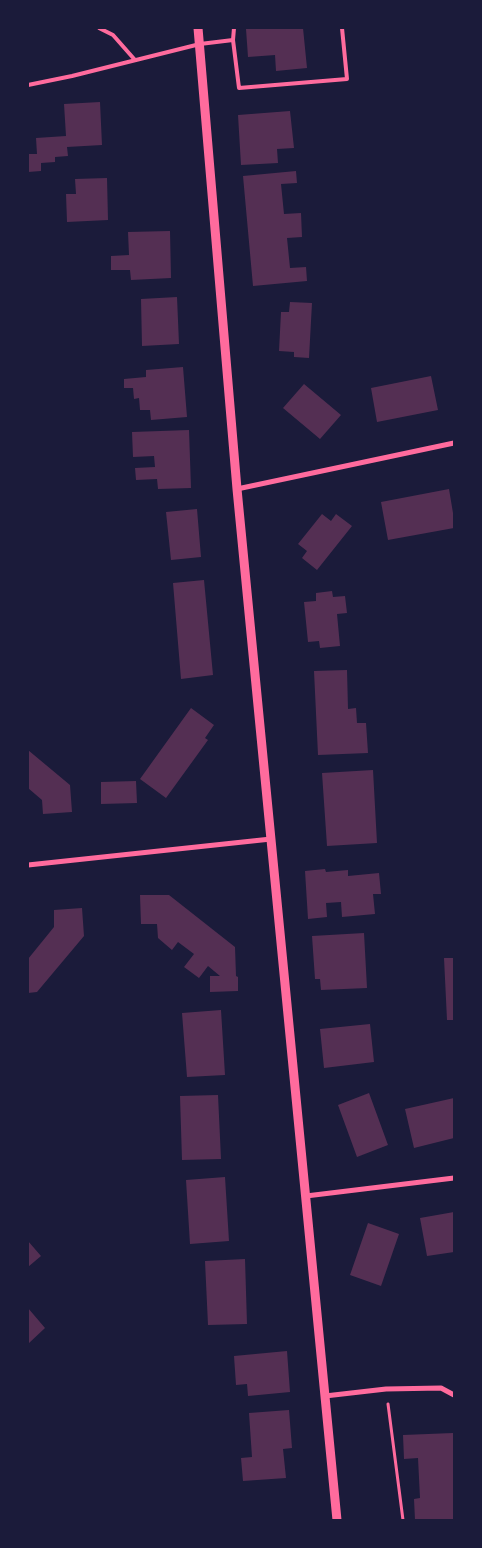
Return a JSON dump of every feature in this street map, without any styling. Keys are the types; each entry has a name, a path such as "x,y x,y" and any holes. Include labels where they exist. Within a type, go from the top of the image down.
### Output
{"street":[{"path":"198,28 237,489 337,1520"},
{"path":"237,489 454,444"},
{"path":"28,865 270,839"},
{"path":"306,1196 454,1178"},
{"path":"325,1396 386,1388 441,1388 454,1395"}],"lane":[{"path":"99,28 113,35 135,60"},
{"path":"234,28 233,40 239,88 346,79 342,28"},
{"path":"28,85 200,44 233,40"}],"path":[{"path":"386,1388 403,1520"}],"building":[{"path":"303,28 307,68 276,71 275,55 248,57 246,29"},
{"path":"100,102 102,145 67,147 68,156 55,157 55,162 41,163 41,171 28,172 28,154 37,154 36,138 66,136 64,104"},
{"path":"290,111 294,148 277,149 278,163 241,165 238,115"},
{"path":"296,171 297,183 281,184 284,214 301,213 302,237 287,238 290,268 306,267 307,281 253,286 243,176"},
{"path":"107,178 108,220 67,222 66,194 76,194 75,179"},
{"path":"170,231 171,278 131,280 130,270 111,270 111,256 129,255 128,232"},
{"path":"177,297 179,344 142,346 141,299"},
{"path":"290,302 312,303 309,358 294,357 294,352 279,351 281,312 289,312"},
{"path":"183,367 187,417 151,420 150,410 140,410 139,398 134,399 133,388 124,388 124,379 146,377 146,370"},
{"path":"431,376 438,410 377,422 371,388"},
{"path":"304,384 341,415 320,439 283,408"},
{"path":"189,430 191,488 158,489 157,479 136,480 135,468 155,467 154,456 133,457 132,432"},
{"path":"449,489 454,528 388,540 381,502"},
{"path":"197,509 201,557 171,560 166,512"},
{"path":"322,514 331,521 336,514 352,526 317,570 302,558 307,551 298,544"},
{"path":"204,580 213,675 181,679 173,583"},
{"path":"332,591 333,597 345,596 347,613 337,614 340,646 320,648 319,641 308,642 304,602 316,601 316,593"},
{"path":"347,670 348,709 356,708 357,723 366,723 368,753 318,755 314,671"},
{"path":"191,708 214,725 205,738 208,740 166,798 140,779"},
{"path":"28,750 70,785 72,812 43,814 42,800 28,788"},
{"path":"373,770 377,843 327,846 322,773"},
{"path":"136,781 137,803 101,804 101,782"},
{"path":"325,869 326,872 348,870 348,876 379,873 381,894 373,894 375,914 342,917 341,902 326,903 327,917 308,919 305,871"},
{"path":"140,895 169,895 235,947 238,991 210,992 210,976 220,976 208,966 199,978 184,967 194,954 178,942 172,950 158,938 157,924 141,924"},
{"path":"82,908 84,936 37,992 28,993 28,959 54,927 54,910"},
{"path":"364,933 367,988 321,990 320,979 315,979 312,936"},
{"path":"444,958 454,958 454,1020 447,1020"},
{"path":"221,1010 225,1075 187,1077 182,1013"},
{"path":"370,1024 374,1062 324,1068 320,1029"},
{"path":"369,1093 388,1145 357,1157 338,1105"},
{"path":"218,1095 221,1159 182,1160 180,1096"},
{"path":"454,1098 454,1138 414,1148 405,1109"},
{"path":"225,1177 229,1241 190,1244 186,1180"},
{"path":"454,1212 454,1252 427,1256 420,1218"},
{"path":"368,1223 399,1234 381,1286 350,1275"},
{"path":"28,1241 41,1256 28,1267"},
{"path":"245,1259 247,1324 208,1325 205,1261"},
{"path":"28,1308 45,1328 28,1344"},
{"path":"287,1351 290,1392 248,1396 247,1384 236,1385 234,1356"},
{"path":"289,1410 292,1448 283,1449 286,1478 243,1481 241,1458 252,1457 249,1413"},
{"path":"453,1433 454,1520 415,1520 414,1499 420,1498 418,1458 404,1459 403,1435"}]}
